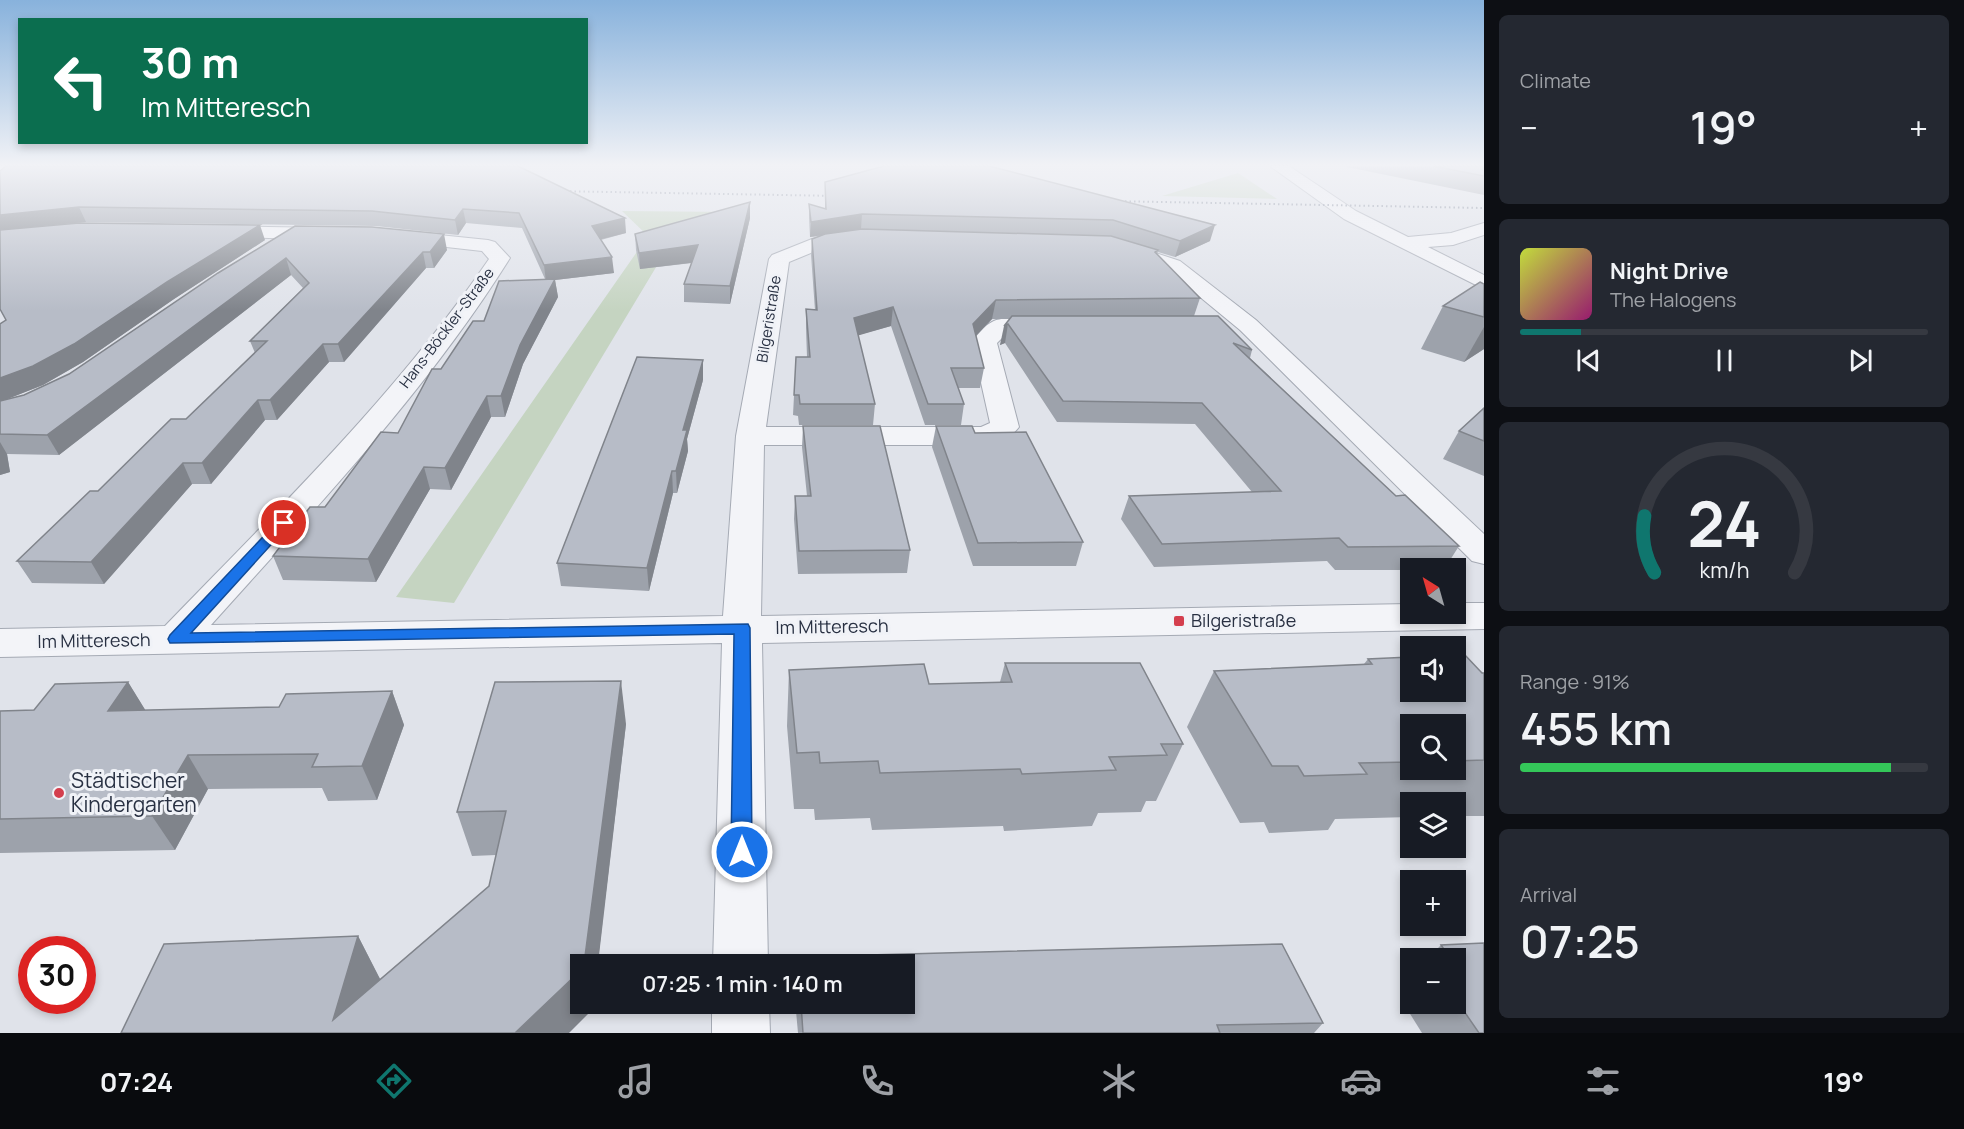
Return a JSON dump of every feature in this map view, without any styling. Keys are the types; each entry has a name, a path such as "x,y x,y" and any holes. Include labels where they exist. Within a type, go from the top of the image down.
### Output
{"street":[{"path":"1349,214 1484,283"},
{"path":"1403,243 1453,239 1484,229"},
{"name":"Hans-Böckler-Straße","path":"176,639 360,441 479,290 500,258 488,246 364,234 190,232"},
{"path":"255,257 293,234"},
{"name":"Bilgeristraße","path":"741,954 742,628 750,436 779,259 819,243 861,237 884,238"},
{"path":"1098,244 1109,244 1173,265 1248,325 1484,554"},
{"path":"1213,325 1248,325"},
{"path":"750,436 986,436 1005,427 984,342 1001,326 1072,326"},
{"name":"Im Mitteresch","path":"0,643 1484,616"},
{"path":"741,1014 741,1033"}],"green space":[{"path":"625,214 729,214 673,239 454,603 396,597 648,236"}],"building":[{"path":"402,214 459,214 455,220"},
{"path":"520,214 617,214 625,218 592,226 612,257 544,265"},
{"path":"706,214 747,214 730,286 684,284 698,245 639,253 635,234"},
{"path":"810,214 861,214 811,222"},
{"path":"871,214 1174,214 1215,225 1180,241 1113,220"},
{"path":"79,223 260,225 167,282 74,344 33,366 0,378 0,324 6,320 0,309 0,230"},
{"path":"295,226 372,227 444,234 430,252 423,252 338,344 323,344 270,400 258,400 202,463 183,463 91,562 17,561 90,491 98,491 171,419 186,419 267,341 250,341 309,283 286,258 47,435 0,434 0,401 24,395 69,374 218,273"},
{"path":"862,229 1111,236 1158,250 1155,252 1200,298 996,300 973,324 984,368 951,368 964,404 928,404 893,307 854,318 875,404 800,404 799,395 794,395 796,357 810,357 806,309 817,310 812,239 825,234"},
{"path":"555,279 520,345 501,396 487,396 445,468 424,467 368,559 273,556 310,507 325,507 381,432 398,433 432,369 441,369 473,321 484,321 499,281"},
{"path":"1480,282 1484,284 1484,317 1443,306"},
{"path":"1012,316 1218,316 1252,350 1233,343 1396,496 1405,495 1459,546 1348,547 1339,538 1162,544 1129,496 1281,491 1202,403 1063,401 1008,324 1004,326"},
{"path":"637,357 703,360 683,430 687,430 676,471 672,471 647,568 557,563"},
{"path":"1484,408 1484,441 1459,431"},
{"path":"803,426 880,426 910,550 799,551 795,496 811,496"},
{"path":"936,426 972,426 975,433 1026,432 1083,542 978,543"},
{"path":"1466,656 1484,673 1484,760 1466,761 1466,714 1400,714 1400,762 1359,763 1367,774 1304,776 1298,766 1272,766 1214,671 1372,664 1368,659 1400,657 1400,702 1466,702"},
{"path":"1005,663 1140,663 1183,744 1161,744 1167,755 1109,757 1116,770 1022,774 1020,769 880,773 878,761 820,763 819,752 797,753 789,670 924,664 929,684 1012,682"},
{"path":"621,681 585,954 570,954 570,981 515,1033 121,1033 164,944 358,936 333,1020 489,886 506,811 457,812 495,682"},
{"path":"128,682 108,711 279,707 286,694 392,691 362,766 312,767 318,754 188,755 152,816 0,819 0,711 34,710 55,684"},
{"path":"1484,943 1484,1033 1479,1033 1466,1014 1466,948 1443,948 1441,945"},
{"path":"1282,944 1323,1023 1217,1025 1220,1033 803,1033 802,1014 915,1014 915,954 906,954"}],"place":[{"name":"Bilgeristraße","path":"1179,621"},
{"name":"Städtischer Kindergarten","path":"59,793"}],"route":[{"path":"284,523 176,639 742,628 742,852"}]}
